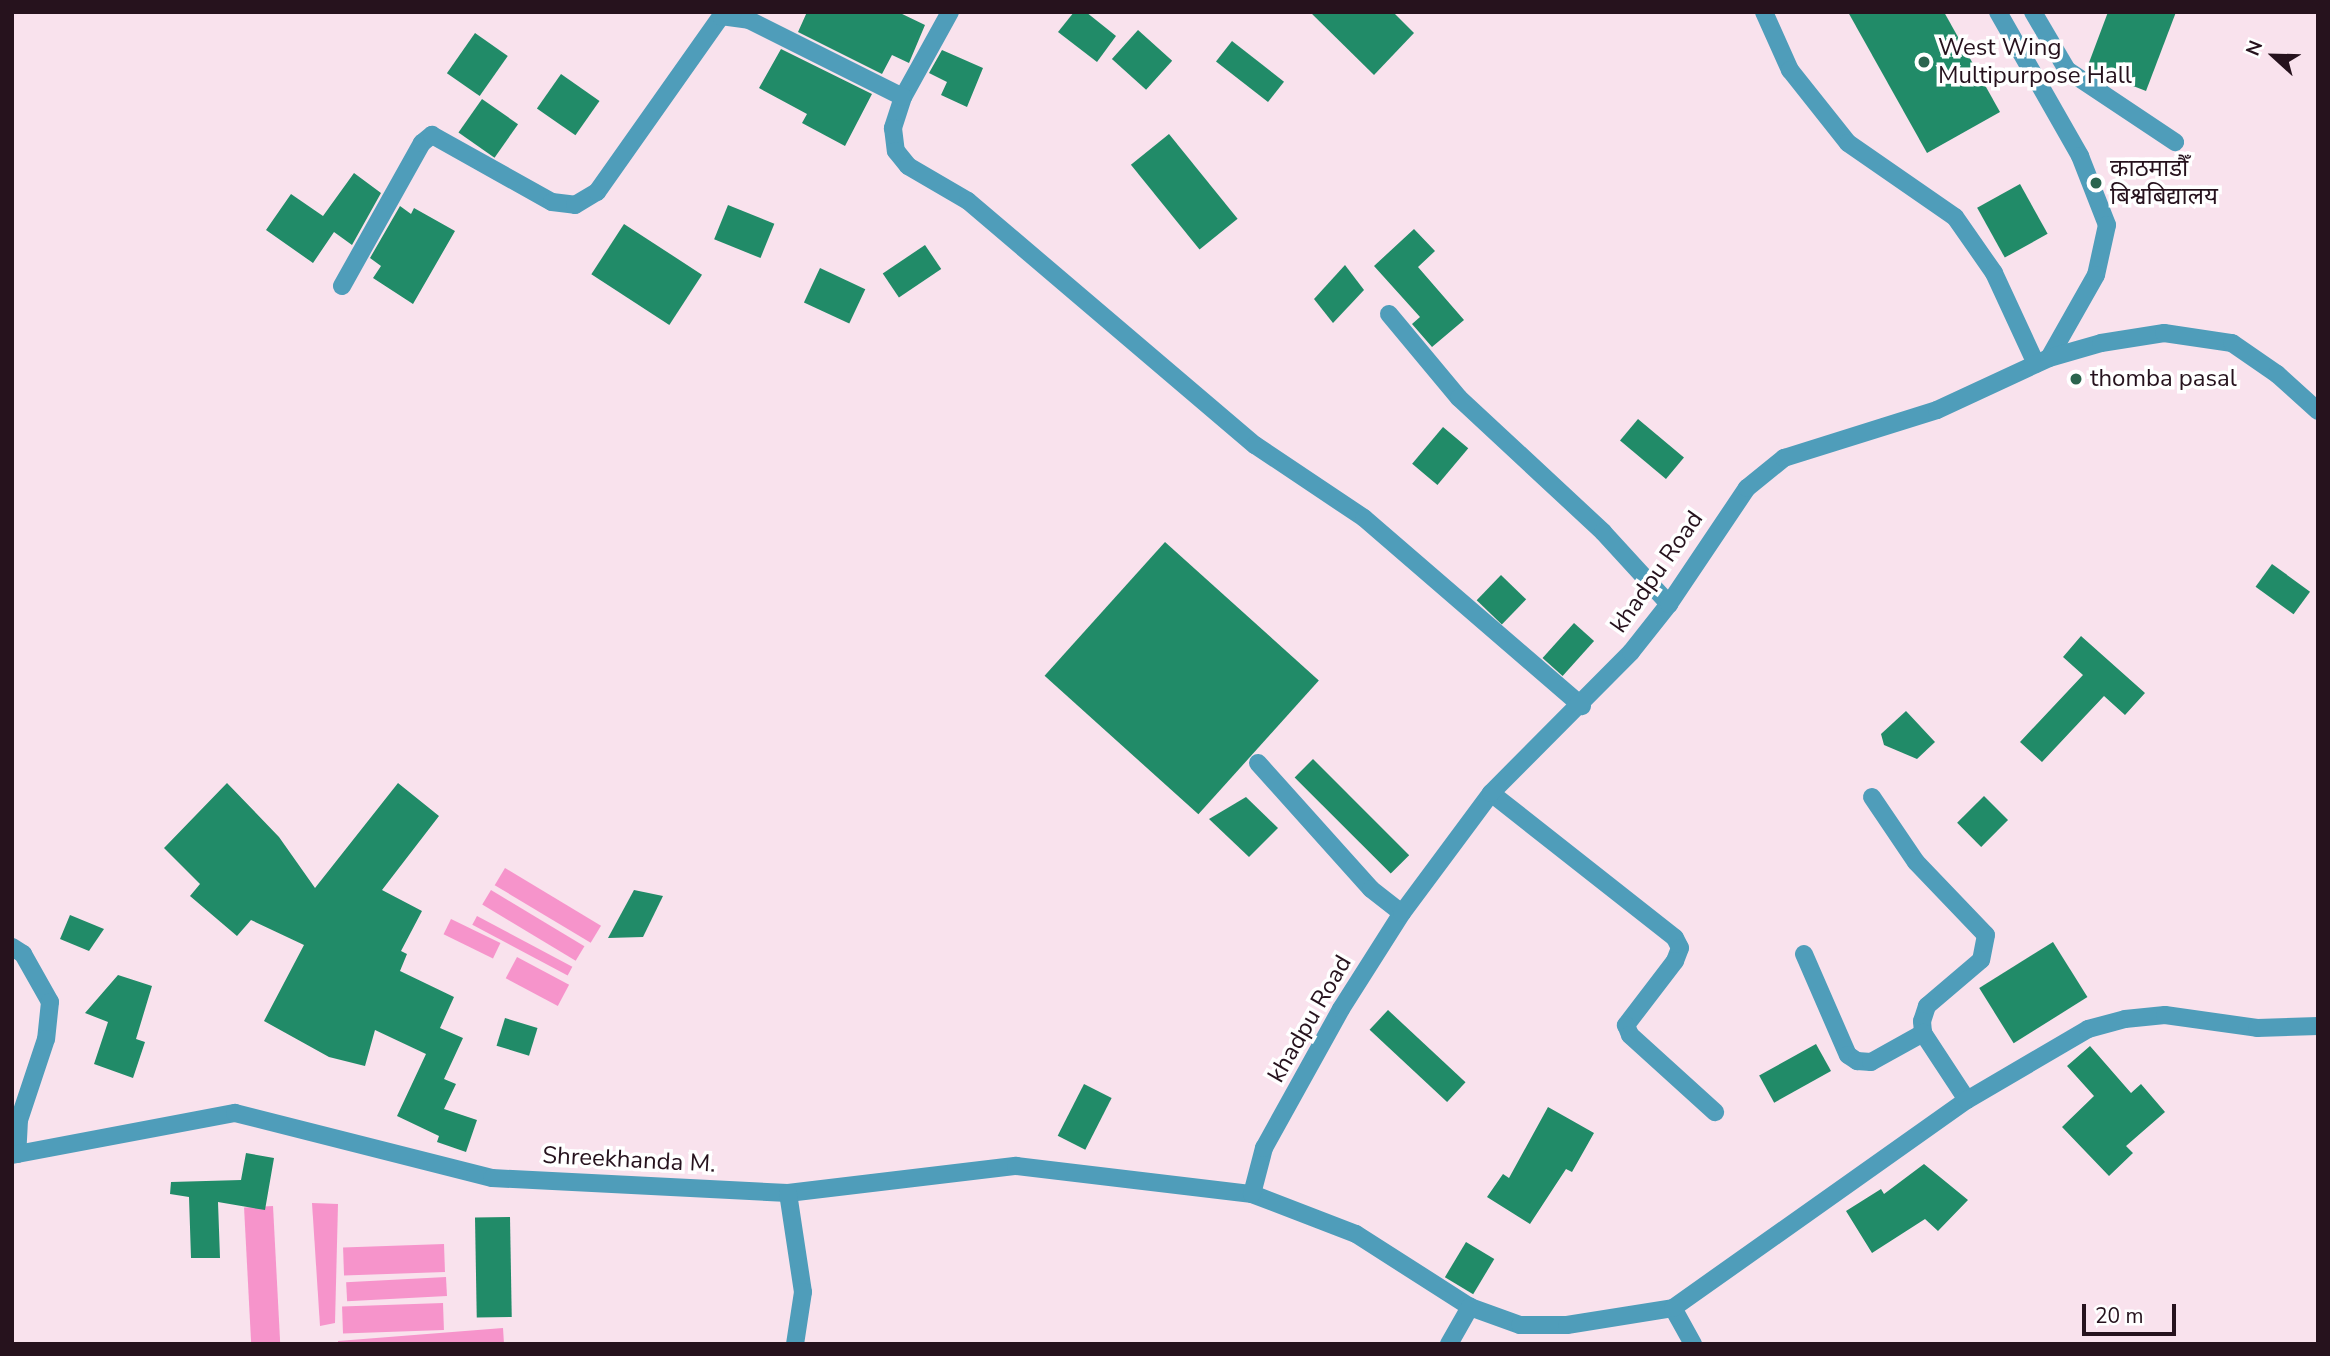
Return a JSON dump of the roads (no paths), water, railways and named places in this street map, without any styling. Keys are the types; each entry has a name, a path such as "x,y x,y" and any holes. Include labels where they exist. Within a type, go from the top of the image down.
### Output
{"street":[{"path":"950,12 903,97 893,128 896,150 908,166 968,201 1255,445 1363,518 1582,706"},
{"path":"1764,12 1790,70 1849,143 1955,217 1994,273 2042,361 2096,275 2107,225 2080,156 1998,12"},
{"path":"2033,12 2067,70 2175,142"},
{"path":"342,286 422,143 432,135 552,202 575,205 597,192 720,14 749,20 903,97"},
{"path":"1389,314 1459,398 1603,532 1670,604"},
{"name":"khadpu Road","path":"1252,1194 1264,1148 1341,1009 1402,913 1491,793 1582,706 1670,604 1747,488 1784,458 1937,410 2042,361 2101,343 2164,333 2212,338 2250,353 2318,411"},
{"path":"1258,762 1371,889 1402,913"},
{"path":"1491,793 1675,938 1680,948 1675,961 1626,1025 1630,1035 1715,1112"},
{"path":"1872,797 1916,862 1986,936 1981,960 1927,1006 1923,1033 1967,1100"},
{"path":"12,947 23,954 50,1002 46,1039 19,1120 15,1154"},
{"path":"1804,954 1848,1055 1857,1062 1871,1062 1923,1033"},
{"path":"1693,1344 1673,1308 1967,1100 2088,1029 2126,1019 2165,1015 2257,1028 2318,1026"},
{"name":"Shreekhanda M.","path":"15,1154 235,1113 492,1178 789,1193 1016,1166 1252,1194 1356,1234 1470,1307 1520,1325 1567,1325 1673,1308"},
{"path":"789,1193 803,1292 795,1344"},
{"path":"1450,1344 1470,1307"}],"place":[{"name":"West Wing Multipurpose Hall","path":"1924,62"},
{"name":"काठमाडौँ बिश्वबिद्यालय","path":"2096,183"},
{"name":"thomba pasal","path":"2076,379"}]}
